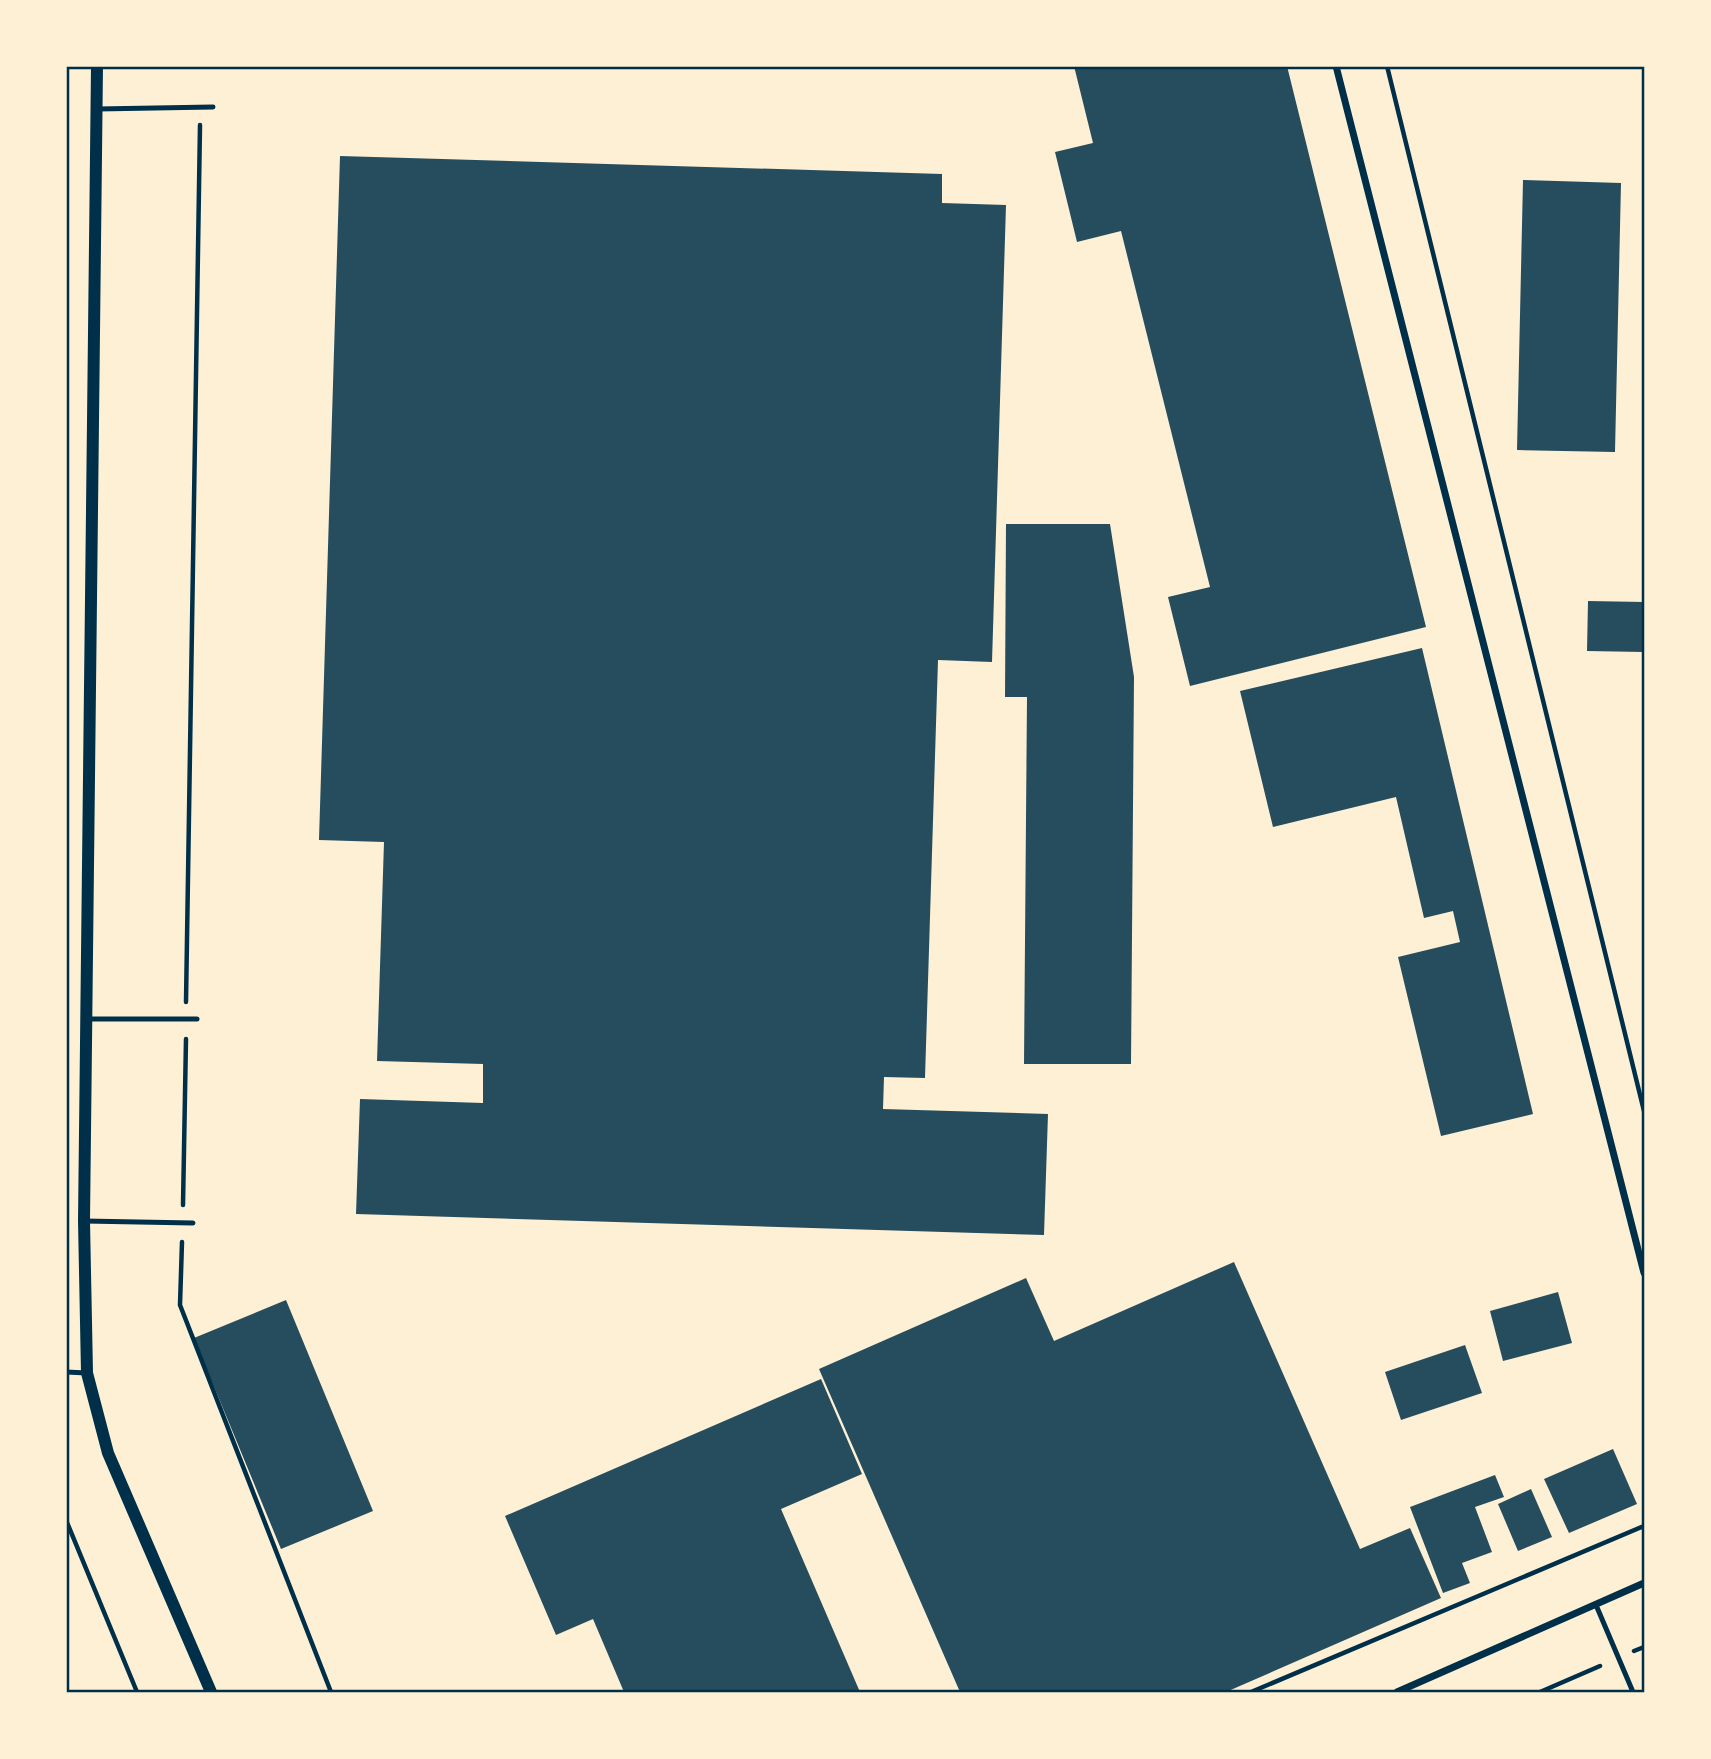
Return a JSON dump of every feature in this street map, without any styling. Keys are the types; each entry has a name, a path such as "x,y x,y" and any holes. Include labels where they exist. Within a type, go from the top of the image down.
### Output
{"street":[{"path":"97,66 84,1221 87,1373 108,1453 211,1692"},
{"path":"1336,66 1644,1273"},
{"path":"1397,1692 1644,1583"}],"lane":[{"path":"97,109 213,107"},
{"path":"86,1019 197,1019"},
{"path":"84,1221 193,1223"},
{"path":"66,1372 87,1373"},
{"path":"1596,1605 1633,1692"}],"path":[{"path":"1387,66 1644,1111"},
{"path":"200,107 180,1305 331,1692"},
{"path":"66,1520 137,1692"},
{"path":"1251,1692 1644,1526"},
{"path":"1540,1692 1644,1647"}],"building":[{"path":"1074,66 1287,66 1426,627 1190,686 1168,597 1210,587 1121,231 1077,242 1055,152 1093,143"},
{"path":"340,156 942,174 942,203 1006,205 992,662 938,660 925,1078 884,1077 883,1109 1048,1114 1044,1235 356,1214 360,1099 483,1103 483,1064 377,1061 384,842 319,840"},
{"path":"1523,180 1621,183 1615,452 1517,450"},
{"path":"1006,524 1110,524 1134,677 1131,1064 1024,1064 1027,697 1005,697"},
{"path":"1588,601 1644,602 1643,652 1587,651"},
{"path":"1422,648 1533,1114 1441,1136 1398,957 1460,942 1453,911 1424,918 1396,797 1273,827 1240,691"},
{"path":"1234,1262 1360,1549 1410,1528 1441,1598 1226,1692 960,1692 819,1369 1026,1278 1054,1341"},
{"path":"1558,1292 1572,1343 1503,1361 1490,1311"},
{"path":"286,1300 373,1511 281,1549 194,1338"},
{"path":"1465,1345 1482,1393 1401,1420 1385,1372"},
{"path":"821,1379 862,1474 781,1509 860,1692 624,1692 593,1619 556,1635 505,1516"},
{"path":"1613,1449 1637,1504 1569,1533 1544,1479"},
{"path":"1495,1475 1504,1497 1475,1507 1492,1552 1462,1563 1470,1583 1443,1593 1410,1507"},
{"path":"1531,1489 1552,1537 1518,1551 1498,1504"}]}
